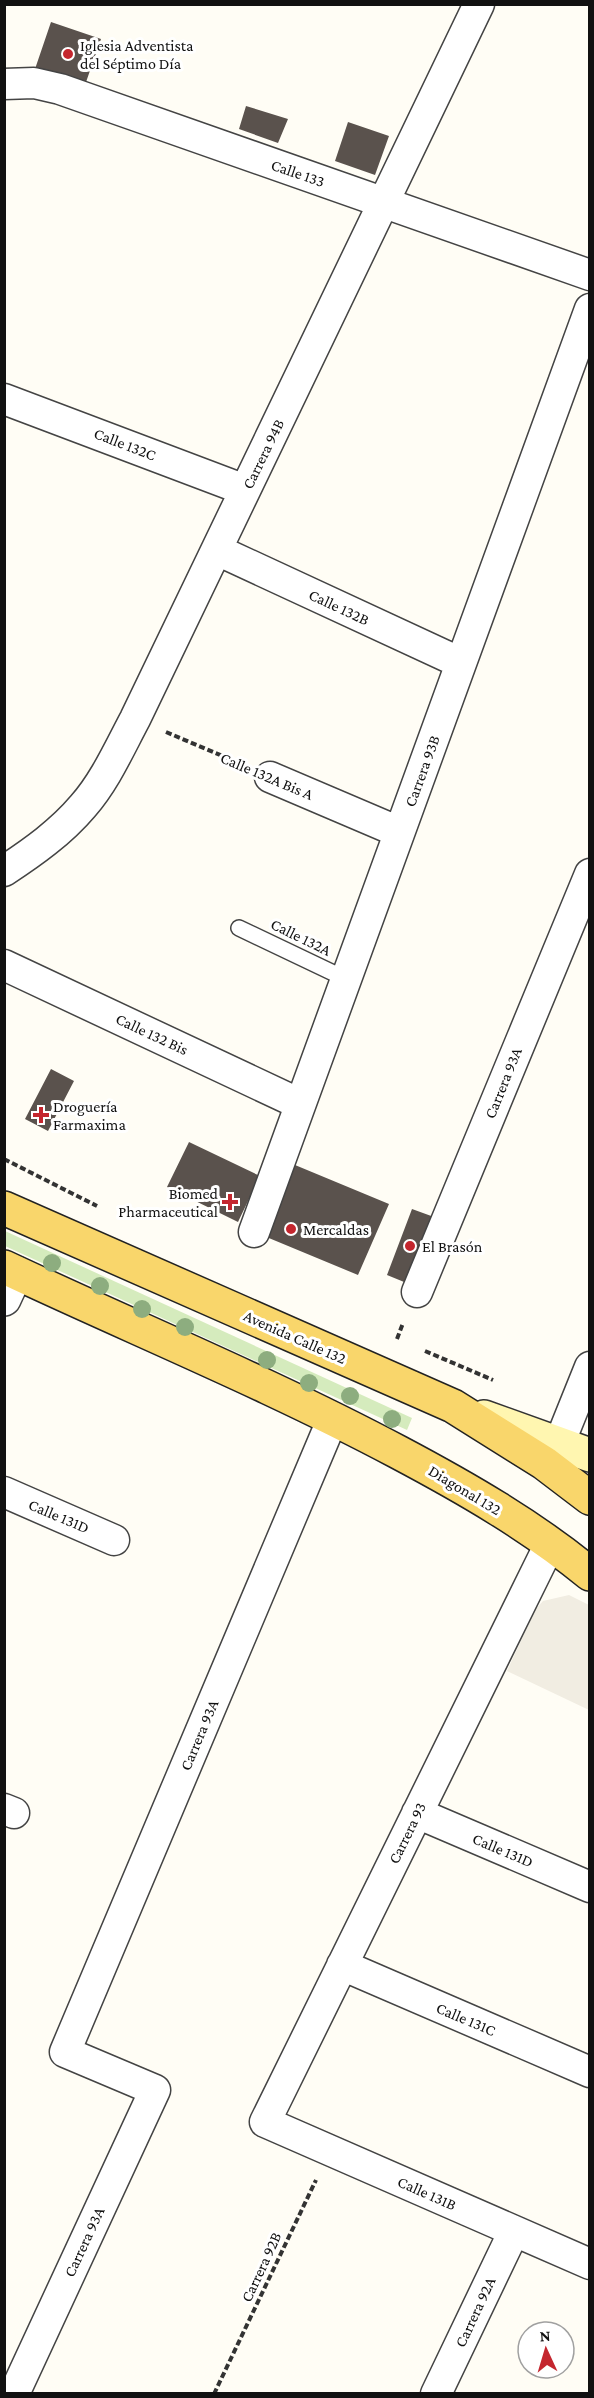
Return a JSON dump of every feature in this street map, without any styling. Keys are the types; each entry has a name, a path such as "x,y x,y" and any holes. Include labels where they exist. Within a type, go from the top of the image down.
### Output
{"main road":[{"name":"Avenida Calle 132","path":"4,1208 453,1406 590,1455"},
{"path":"8,1280 333,1418"},
{"path":"453,1406 544,1463 590,1498"},
{"name":"Diagonal 132","path":"333,1418 444,1477 550,1544 590,1574"}],"street":[{"name":"Carrera 94B","path":"4,871 58,832 84,805 108,769 135,719 217,550 479,4"},
{"name":"Calle 133","path":"4,84 34,83 60,89 590,275"},
{"name":"Carrera 93B","path":"254,1233 590,309"},
{"name":"Calle 132C","path":"4,399 246,490"},
{"name":"Calle 132B","path":"217,550 461,663"},
{"name":"Calle 132A Bis A","path":"270,777 399,832"},
{"name":"Carrera 93A","path":"417,1292 590,874"},
{"name":"Calle 132 Bis","path":"4,965 300,1104"},
{"path":"559,1444 590,1367"},
{"name":"Carrera 93A","path":"14,2394 155,2090 65,2052 333,1418"},
{"name":"Calle 131D","path":"4,1492 114,1540"},
{"name":"Carrera 93","path":"265,2122 550,1544"},
{"name":"Calle 131D","path":"417,1813 590,1887"},
{"name":"Calle 131C","path":"342,1965 590,2072"},
{"name":"Calle 131B","path":"265,2122 590,2264"},
{"name":"Carrera 92A","path":"436,2394 514,2230"}],"lane":[{"name":"Calle 132A","path":"239,928 346,979"}],"path":[{"name":"Calle 132A Bis A","path":"135,719 270,777"},
{"name":"Carrera 92B","path":"214,2394 330,2150"}],"green space":[{"path":"5,1231 412,1418 407,1430 5,1246"}],"shaded area":[{"path":"569,1595 589,1605 589,1710 507,1671 535,1610 543,1601"}],"building":[{"name":"Iglesia Adventista del Séptimo Día","path":"51,22 101,39 85,85 35,69"},
{"path":"246,106 288,119 278,143 239,129"},
{"path":"348,122 389,136 375,175 335,161"},
{"path":"51,1069 74,1081 48,1131 25,1119"},
{"path":"189,1142 260,1176 238,1222 167,1187"},
{"path":"295,1165 389,1204 358,1275 264,1236"},
{"name":"El Brasón","path":"412,1209 434,1217 409,1284 387,1275"}],"place":[{"name":"Iglesia Adventista del Séptimo Día","path":"68,54"},
{"name":"Droguería Farmaxima","path":"41,1115"},
{"name":"Biomed Pharmaceutical","path":"230,1202"},
{"name":"Mercaldas","path":"291,1229"},
{"name":"El Brasón","path":"410,1246"}]}
